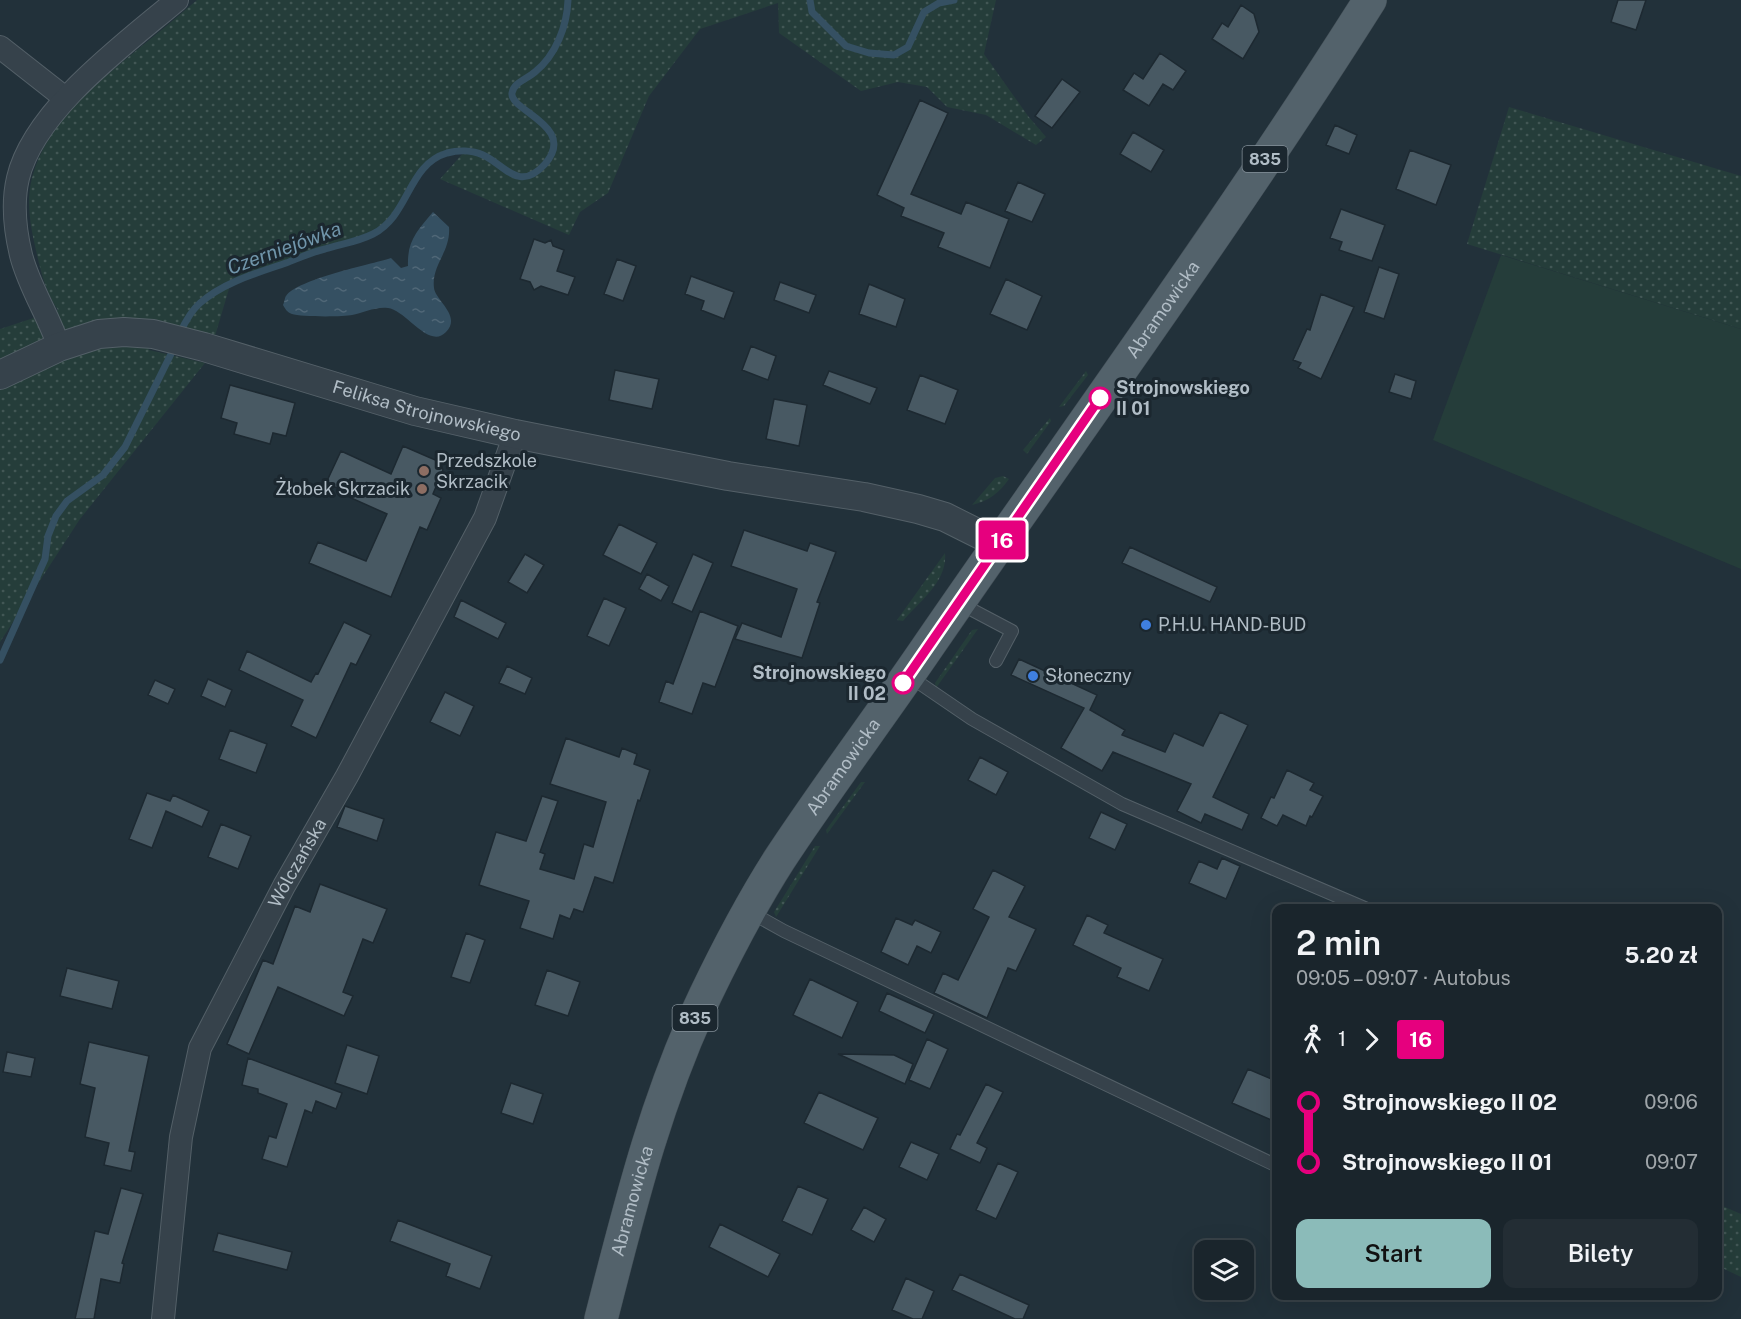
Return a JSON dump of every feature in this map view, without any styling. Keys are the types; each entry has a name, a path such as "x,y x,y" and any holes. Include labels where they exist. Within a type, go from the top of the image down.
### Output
{"main road":[{"name":"Abramowicka","path":"601,1319 638,1175 670,1077 706,994 749,912 803,825 1271,152 1370,0"}],"street":[{"path":"59,347 22,258 16,228 15,204 18,177 27,152 65,98 177,0"},
{"path":"0,47 65,98"},
{"name":"Feliksa Strojnowskiego","path":"0,375 59,347 85,338 112,332 153,334 204,347 415,411 514,434 728,476 864,497 918,509 945,517 999,544"},
{"name":"Wólczańska","path":"163,1319 181,1137 200,1048 284,886 347,776 484,518 514,434"}],"lane":[{"path":"958,603 1012,631 996,661"},
{"path":"908,675 972,718 1122,804 1355,904"},
{"path":"749,912 784,931 1272,1164"}],"green space":[{"path":"197,0 996,0 984,54 1028,116 1046,137 1036,145 986,115 947,107 927,87 898,82 861,91 779,33 778,3 700,29 649,96 608,193 580,212 569,235 440,179 465,151 450,153 438,157 422,170 393,219 379,231 299,256 231,282 215,336 146,319 149,350 205,363 80,519 0,642 0,329 58,310 44,280 33,238 29,204 32,178 48,140 74,107 105,77"},
{"path":"1509,107 1741,176 1741,329 1467,244"},
{"path":"1501,255 1741,329 1741,569 1433,440"},
{"path":"1086,371 1088,375 1064,406 1059,407"},
{"path":"1050,418 1051,421 1027,454 1023,450"},
{"path":"1003,476 1009,479 997,492 989,499 972,505 995,478"},
{"path":"945,553 945,563 937,582 903,621 897,620"},
{"path":"978,629 936,688 935,683 972,630"},
{"path":"861,782 865,782 827,834 826,830"},
{"path":"815,846 820,846 776,917 774,912"},
{"path":"1722,1206 1741,1214 1741,1277 1722,1268"}],"water":[{"path":"433,212 449,227 447,244 434,280 435,293 446,308 451,320 446,332 439,336 432,336 395,310 388,308 352,315 312,316 292,314 283,305 286,296 293,290 335,273 391,258 401,268 408,266 411,243"}],"building":[{"path":"1618,0 1646,0 1636,30 1611,22"},
{"path":"1241,5 1254,14 1259,32 1243,59 1212,39 1222,23 1228,27"},
{"path":"1160,53 1186,71 1173,90 1163,84 1149,106 1123,90 1134,73 1143,79"},
{"path":"1062,79 1080,92 1052,128 1035,116"},
{"path":"920,100 948,113 911,194 961,214 966,202 1009,219 990,268 938,247 944,233 901,216 904,208 877,195"},
{"path":"1335,125 1357,135 1349,154 1326,145"},
{"path":"1133,132 1164,150 1151,172 1120,154"},
{"path":"1410,150 1451,165 1436,205 1396,189"},
{"path":"1018,182 1045,194 1032,222 1005,211"},
{"path":"1341,209 1385,225 1372,261 1339,250 1342,242 1330,238"},
{"path":"534,239 545,243 551,240 553,246 564,250 557,271 575,277 568,295 541,286 534,290 530,282 520,279"},
{"path":"617,259 636,266 623,301 604,294"},
{"path":"1379,267 1399,274 1384,319 1364,312"},
{"path":"691,276 734,292 724,319 701,310 704,301 685,294"},
{"path":"1006,279 1042,296 1027,330 990,314"},
{"path":"780,282 816,295 809,313 774,300"},
{"path":"869,284 905,299 896,327 859,314"},
{"path":"1321,294 1354,307 1321,379 1298,368 1301,363 1293,360 1307,329 1310,330"},
{"path":"751,346 776,356 768,380 742,370"},
{"path":"615,370 659,379 652,409 609,400"},
{"path":"829,371 877,388 870,404 823,385"},
{"path":"1395,374 1416,381 1411,399 1389,392"},
{"path":"920,375 958,390 945,424 907,410"},
{"path":"230,385 295,403 286,436 273,433 270,444 234,434 237,423 221,418"},
{"path":"774,399 807,405 799,446 766,439"},
{"path":"403,446 440,462 443,470 433,494 441,498 427,530 420,527 391,597 309,563 318,542 366,561 387,514 340,493 342,490 326,483 341,451 391,474"},
{"path":"619,524 657,543 641,574 603,555"},
{"path":"744,530 807,551 810,543 836,552 817,602 820,603 802,658 735,639 742,623 781,637 797,589 731,566"},
{"path":"1130,547 1217,587 1210,602 1122,563"},
{"path":"525,554 544,565 527,593 508,582"},
{"path":"693,554 713,563 692,612 672,603"},
{"path":"647,574 669,586 661,601 639,589"},
{"path":"604,598 626,608 609,646 587,636"},
{"path":"461,600 506,623 498,639 454,617"},
{"path":"700,611 738,626 715,687 703,683 692,714 659,702 666,681 673,684"},
{"path":"344,622 371,635 356,665 351,663 316,738 291,726 303,700 239,670 247,651 311,682 316,673 318,674"},
{"path":"1019,659 1097,695 1090,710 1125,730 1122,735 1165,752 1174,733 1203,746 1220,712 1248,725 1213,797 1249,814 1242,830 1205,814 1201,823 1177,811 1191,784 1113,752 1102,771 1061,748 1084,708 1011,675"},
{"path":"507,666 532,678 525,694 499,683"},
{"path":"208,679 232,690 225,707 201,696"},
{"path":"155,680 175,689 168,704 148,695"},
{"path":"445,692 474,706 460,736 430,722"},
{"path":"230,730 267,744 256,773 219,759"},
{"path":"566,738 619,757 622,748 637,754 634,764 650,770 640,801 638,800 613,883 595,877 583,912 574,909 570,919 560,915 553,939 520,928 529,901 479,885 496,832 526,841 542,796 558,801 540,852 545,854 540,869 574,879 584,844 593,847 606,802 550,784"},
{"path":"980,757 1008,772 996,795 968,780"},
{"path":"1287,770 1314,783 1310,790 1323,796 1306,826 1283,815 1277,826 1261,818 1271,797 1274,798"},
{"path":"147,793 170,801 173,795 209,811 202,827 166,811 152,848 129,839"},
{"path":"345,806 384,819 377,841 337,827"},
{"path":"1101,812 1127,824 1115,850 1089,838"},
{"path":"221,824 251,836 238,869 208,857"},
{"path":"1222,858 1240,866 1226,899 1189,883 1199,861 1217,869"},
{"path":"993,870 1025,886 1009,917 1036,929 1016,971 1008,968 987,1018 934,993 943,973 958,980 989,917 973,909"},
{"path":"320,884 387,909 373,943 363,939 343,992 353,996 344,1016 278,987 249,1054 227,1044 263,960 273,964 295,906 310,912"},
{"path":"1087,915 1108,925 1104,933 1163,959 1149,991 1117,977 1121,968 1073,945"},
{"path":"896,918 912,925 915,920 941,932 931,953 917,946 908,965 881,952"},
{"path":"466,933 485,940 470,983 451,977"},
{"path":"67,968 119,981 112,1009 60,996"},
{"path":"547,970 580,982 568,1016 535,1005"},
{"path":"810,979 858,1002 842,1038 793,1015"},
{"path":"887,993 934,1014 925,1033 879,1011"},
{"path":"927,1039 948,1049 930,1089 909,1080"},
{"path":"89,1042 149,1056 129,1151 135,1152 131,1171 104,1165 109,1143 85,1137 95,1088 80,1084"},
{"path":"347,1045 379,1056 367,1094 335,1083"},
{"path":"7,1052 35,1058 31,1077 3,1072"},
{"path":"838,1054 894,1055 913,1064 905,1084"},
{"path":"248,1058 342,1093 336,1109 316,1101 312,1113 305,1110 287,1167 262,1159 269,1136 276,1138 287,1104 258,1093 258,1089 242,1085"},
{"path":"1248,1069 1272,1079 1272,1120 1232,1103"},
{"path":"511,1083 543,1094 533,1124 501,1113"},
{"path":"986,1084 1003,1092 977,1143 987,1148 980,1163 950,1149 957,1134 960,1135"},
{"path":"819,1092 878,1118 863,1150 804,1123"},
{"path":"911,1142 939,1154 927,1180 899,1167"},
{"path":"998,1163 1018,1172 996,1219 976,1210"},
{"path":"798,1186 828,1199 812,1235 782,1221"},
{"path":"121,1188 143,1194 122,1263 124,1264 120,1283 101,1279 94,1319 75,1319 95,1231 108,1234"},
{"path":"864,1207 886,1219 874,1242 851,1230"},
{"path":"398,1220 492,1256 480,1289 446,1276 450,1264 390,1241"},
{"path":"720,1224 780,1254 768,1277 709,1247"},
{"path":"218,1233 292,1252 287,1270 213,1251"},
{"path":"960,1274 1029,1305 1023,1319 1015,1319 952,1290"},
{"path":"906,1278 934,1291 922,1319 913,1319 892,1310"}],"waterway":[{"name":"Czerniejówka","path":"180,333 197,306 219,289 310,253 355,241 385,226 395,215 424,168 434,159 447,153 456,151 479,153 520,177 536,172 545,164 553,151 553,139 540,121 514,100 512,93 518,83 542,65 554,49 563,30 568,0"},
{"name":"Czerniejówka","path":"810,0 812,12 846,46 869,53 894,55 908,47 924,12 939,3 954,0"},
{"name":"Czerniejówka","path":"0,660 45,559 48,536 56,516 67,501 103,475 125,447 175,346"}],"bus line":[{"name":"16","path":"903,683 1100,398"}],"place":[{"name":"Strojnowskiego II 01","path":"1100,398"},
{"name":"Przedszkole Skrzacik","path":"424,471"},
{"name":"Żłobek Skrzacik","path":"422,489"},
{"name":"P.H.U. HAND-BUD","path":"1146,625"},
{"name":"Słoneczny","path":"1033,676"},
{"name":"Strojnowskiego II 02","path":"903,683"}]}
